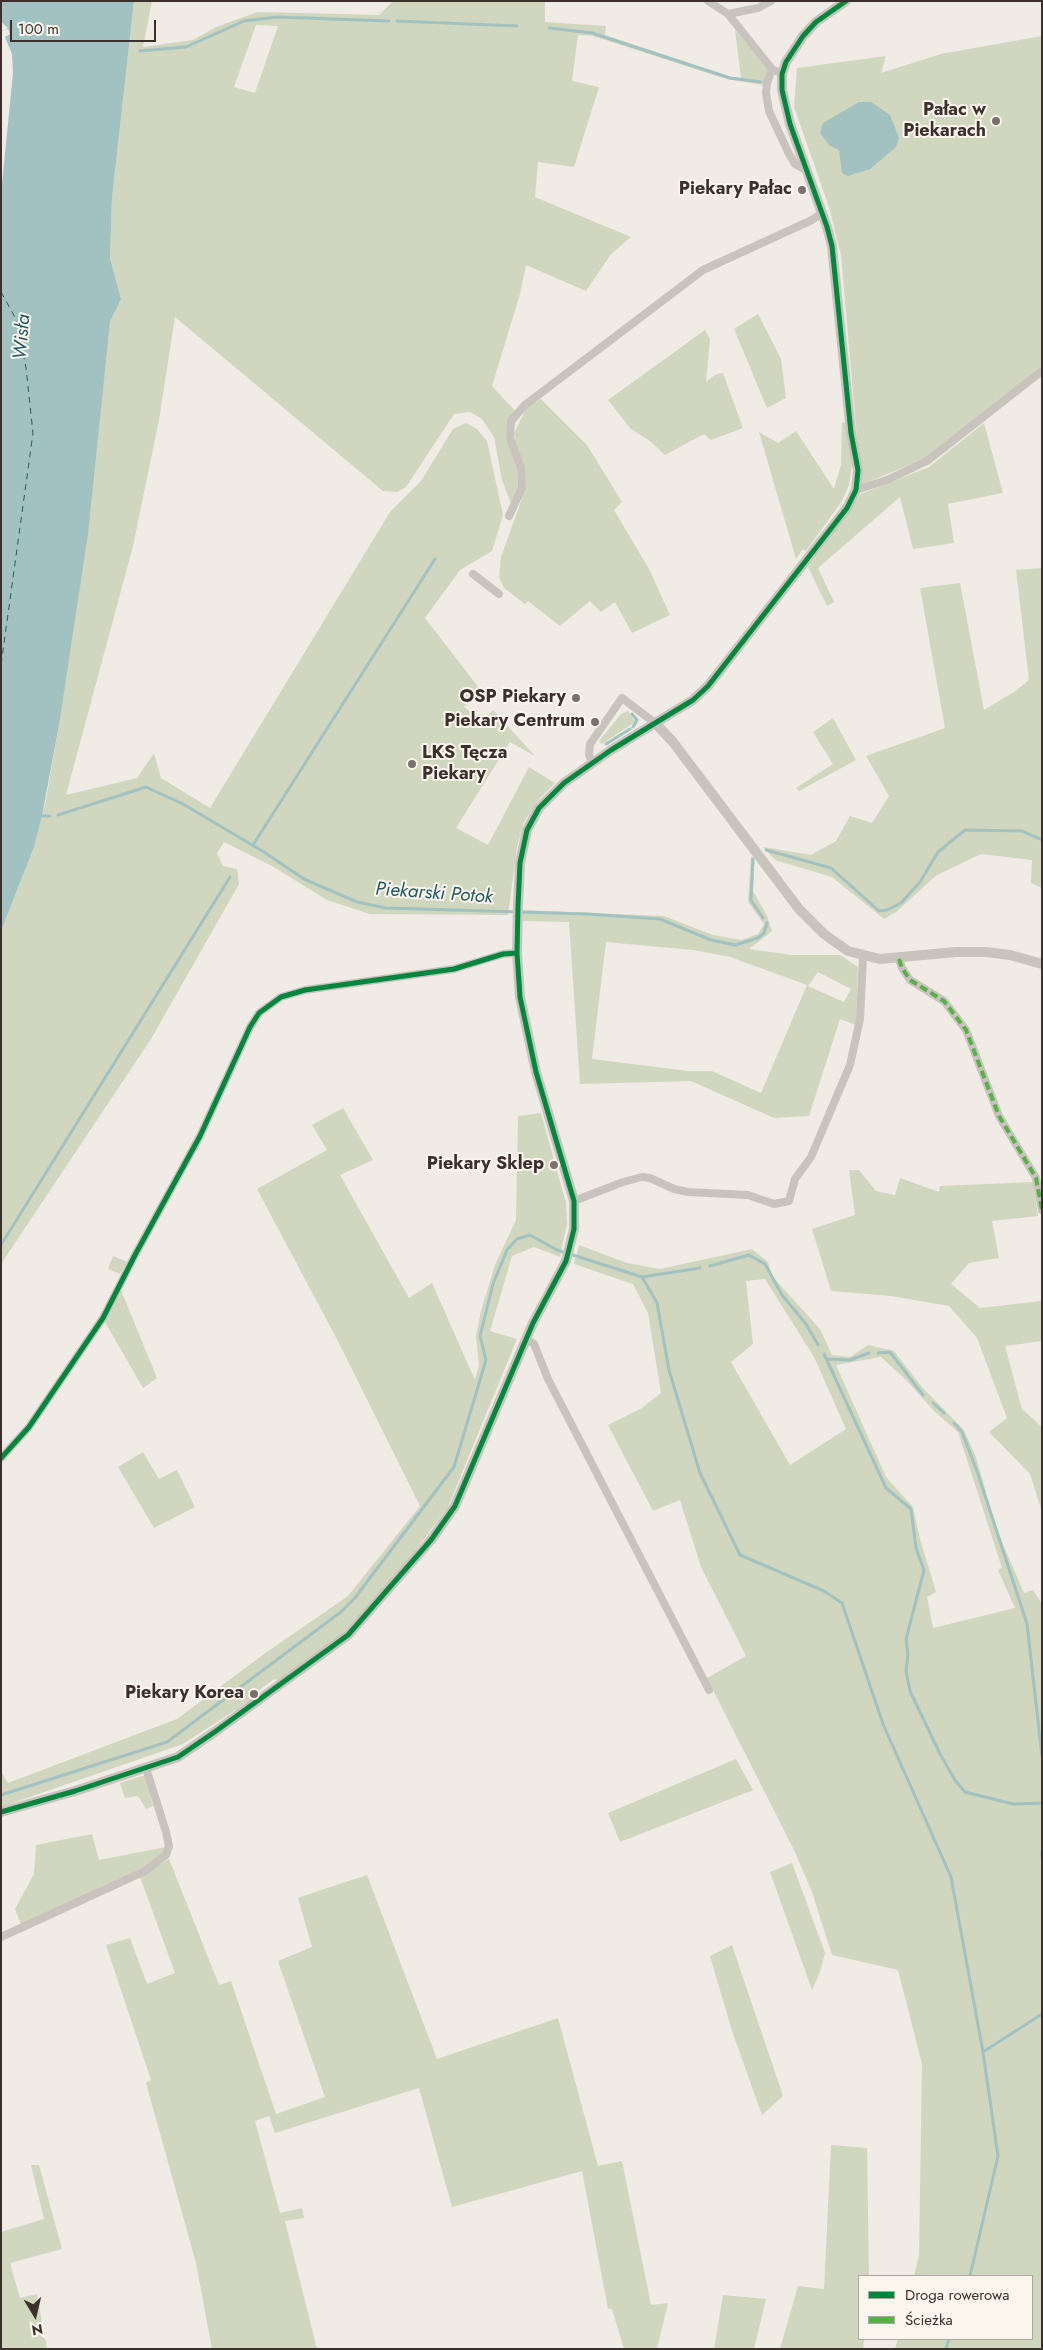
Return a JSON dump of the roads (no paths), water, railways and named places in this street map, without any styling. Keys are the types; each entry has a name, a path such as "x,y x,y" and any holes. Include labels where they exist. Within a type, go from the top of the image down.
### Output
{"street":[{"path":"1,1812 178,1757 348,1635 384,1597 431,1540 454,1506 526,1339 566,1261 572,1242 576,1216 574,1201 530,1048 520,997 516,953 522,852 531,820 550,796 592,762 693,700 718,675 847,508 856,490 858,470 846,394 836,270 828,231 784,104 777,72 728,14 718,5 708,1"},
{"path":"728,14 758,8 770,1"},
{"path":"806,170 795,164 769,112 766,83 786,62 803,36 816,22 846,1"},
{"path":"509,516 522,488 520,468 510,438 511,421 525,405 703,270 812,220 822,213"},
{"path":"856,490 888,480 927,461 1042,371"},
{"path":"473,574 499,594"},
{"path":"592,762 589,755 590,744 622,698 655,723 670,738 755,848 799,909 824,934 848,951 880,959 956,952 986,952 1010,955 1042,964"},
{"path":"1,1458 34,1420 103,1318 200,1136 250,1027 259,1013 281,997 305,990 454,969 494,956 516,953"},
{"path":"574,1201 623,1182 642,1177 650,1178 674,1189 688,1192 748,1196 774,1204 789,1201 795,1179 811,1157 850,1065 860,1019 863,956"},
{"path":"899,958 902,968 910,980 944,1001 966,1030 999,1116 1036,1178 1042,1210"},
{"path":"526,1339 534,1344 548,1379 709,1690"},
{"path":"1,1937 145,1871 166,1855 169,1846 166,1832 146,1768"}],"water":[{"name":"Wisła","path":"1,1 134,1 112,198 110,258 121,299 110,322 88,534 59,725 42,816 34,847 1,931 1,194 13,73 12,54 5,37 10,34 8,29 1,31 8,28 1,22"},
{"path":"859,102 871,102 890,115 899,138 896,147 870,169 848,176 842,173 839,150 830,146 820,133 823,123"}],"waterway":[{"path":"140,51 186,47 244,21 277,17 389,21"},
{"path":"397,21 517,26"},
{"path":"549,28 592,33 730,78 761,82"},
{"path":"253,845 435,559"},
{"path":"632,714 637,720 633,727"},
{"path":"606,744 630,729"},
{"name":"Piekarski Potok","path":"58,815 146,787 183,804 264,852 304,879 357,902 386,908 587,914 660,919 711,940 735,945 758,938 764,933 767,923"},
{"name":"Piekarski Potok","path":"38,816 50,816"},
{"name":"Piekarski Potok","path":"766,850 831,868 879,911 887,910 901,903 920,882 938,852 965,830 1022,831 1042,840"},
{"name":"Piekarski Potok","path":"753,859 751,900 763,918"},
{"path":"1,1245 230,877"},
{"path":"1,1795 167,1742 342,1611 354,1599 454,1467 486,1360 480,1336 493,1284 507,1250 517,1239 530,1235 557,1250 642,1277 700,1268"},
{"path":"710,1266 749,1255 765,1264 782,1295 806,1324 818,1345"},
{"path":"642,1277 657,1303 669,1370 700,1473 740,1555 824,1591 842,1603 883,1724 951,1877 983,2052 998,2156 970,2275"},
{"path":"878,1353 890,1352 923,1395"},
{"path":"827,1359 850,1360 869,1353"},
{"path":"824,1354 886,1488 911,1509 916,1548 924,1570 906,1639 908,1655 906,1671 910,1691 940,1754 955,1780 965,1792 1013,1804 1042,1803"},
{"path":"933,1403 944,1413"},
{"path":"954,1423 962,1432 978,1474 1027,1624 1042,1756"},
{"path":"1042,1851 1042,1857"},
{"path":"983,2052 1042,2014"},
{"path":"946,2349 949,2340"}],"place":[{"name":"Pałac w Piekarach","path":"996,121"},
{"name":"Piekary Pałac","path":"802,190"},
{"name":"OSP Piekary","path":"576,698"},
{"name":"Piekary Centrum","path":"595,722"},
{"name":"LKS Tęcza Piekary","path":"412,764"},
{"name":"Piekary Sklep","path":"554,1165"},
{"name":"Piekary Korea","path":"254,1694"}]}
